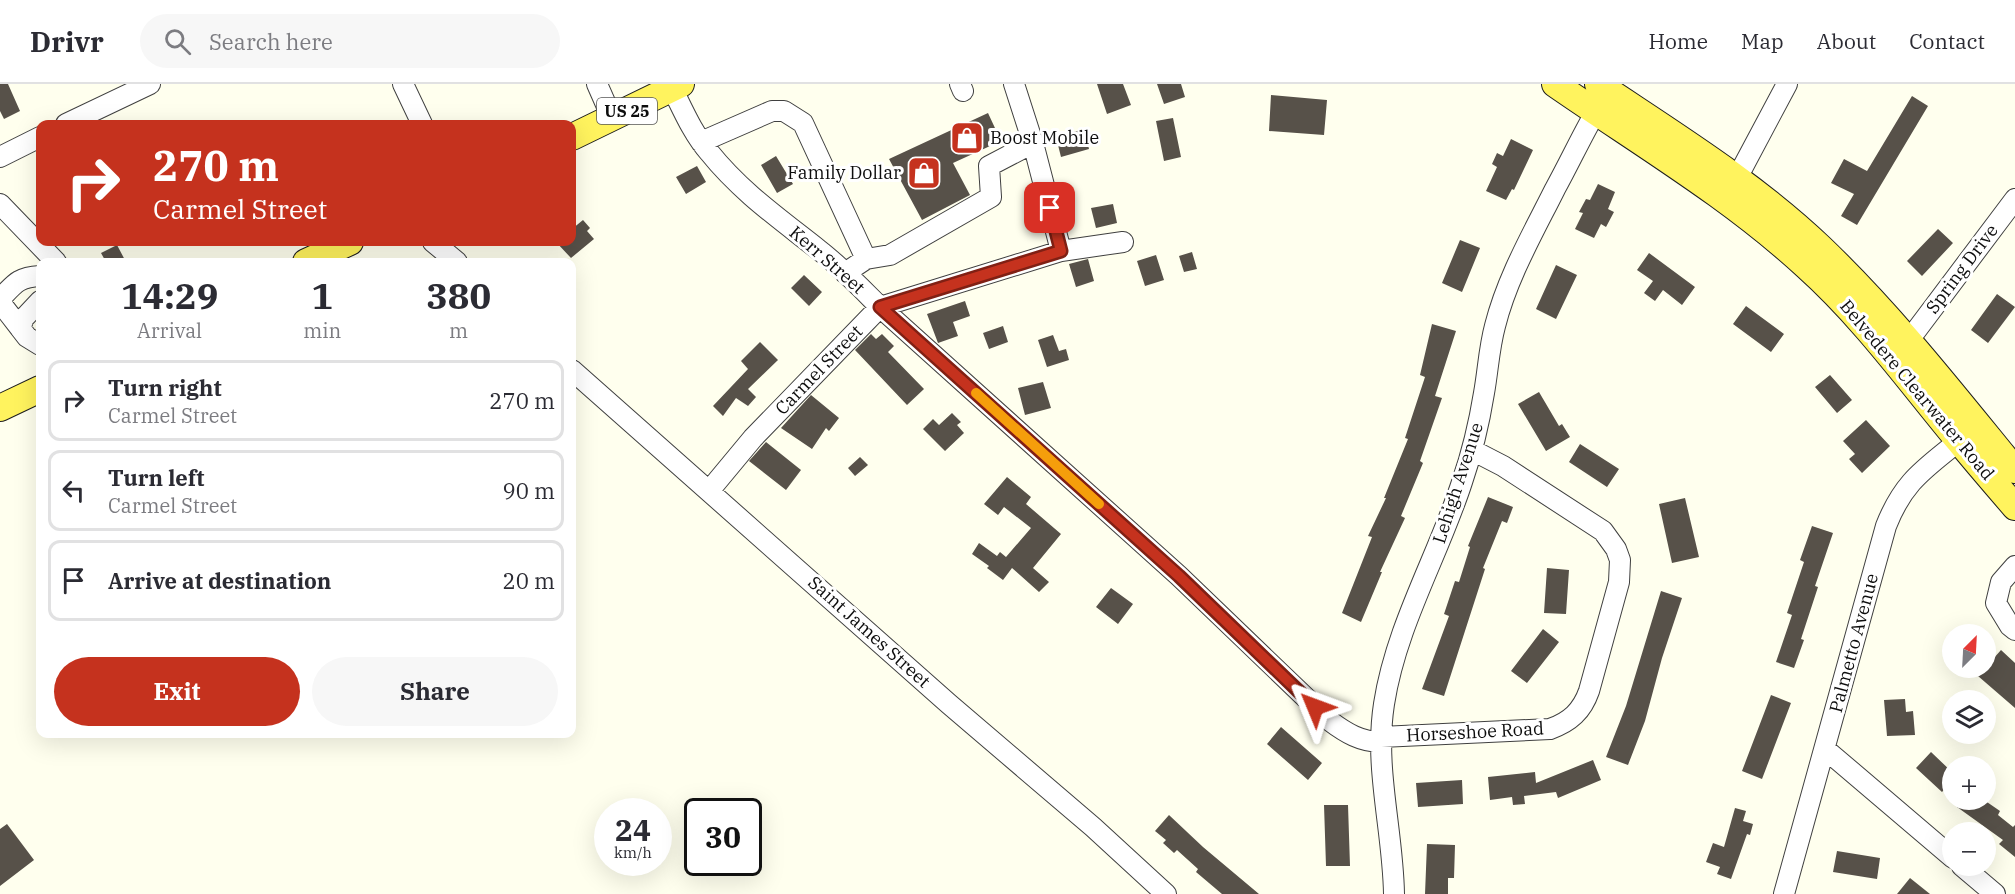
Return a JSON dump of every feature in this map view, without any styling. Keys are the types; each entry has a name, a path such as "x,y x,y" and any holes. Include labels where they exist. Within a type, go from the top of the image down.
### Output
{"main road":[{"name":"Belvedere Clearwater Road","path":"1555,84 1600,96 1737,178 1785,216 1886,312 2015,470"},
{"name":"US 25","path":"576,135 677,86"},
{"name":"Belvedere Clearwater Road","path":"1600,96 1679,166 1738,208 1807,266 1870,330 2015,507"},
{"path":"315,258 341,246"},
{"path":"0,408 36,391"}],"street":[{"path":"74,120 150,84"},
{"path":"403,84 420,120"},
{"path":"597,84 612,118"},
{"path":"1014,84 1033,142 1061,251"},
{"path":"1737,178 1787,84"},
{"name":"Kerr Street","path":"677,86 701,142 753,199 845,273 1179,576 1330,721 1353,736 1369,742 1381,739"},
{"name":"Lehigh Avenue","path":"1394,894 1382,774 1381,739 1384,704 1389,681 1408,618 1461,485 1472,450 1490,351 1503,301 1600,96"},
{"path":"701,142 772,111 784,111 794,116 803,123 867,259"},
{"path":"0,157 36,139"},
{"path":"845,273 867,259 890,255 991,197 989,166 1033,142"},
{"name":"Spring Drive","path":"1909,340 2015,199"},
{"path":"0,204 36,241"},
{"name":"Carmel Street","path":"709,491 753,438 880,307 1061,251 1123,242"},
{"path":"41,246 52,258"},
{"path":"438,246 452,258"},
{"path":"36,276 26,276 14,283 1,298 3,306 27,337 36,343"},
{"path":"20,328 24,318 36,305"},
{"name":"Saint James Street","path":"576,374 949,704 1093,827 1166,894"},
{"name":"Palmetto Avenue","path":"1784,894 1892,510 1922,470 1977,424"},
{"name":"Horseshoe Road","path":"1381,739 1550,729 1571,719 1586,701 1619,582 1620,560 1616,549 1603,531 1503,466 1472,450"},
{"path":"2015,566 2001,582 1996,603 2015,630"},
{"path":"1825,748 1942,849"},
{"path":"1974,876 1995,894"}],"building":[{"path":"0,84 8,84 20,111 4,119 0,111"},
{"path":"1097,84 1123,84 1131,105 1107,114"},
{"path":"1157,84 1181,84 1185,97 1164,104"},
{"path":"1271,95 1327,100 1324,135 1269,131"},
{"path":"1912,96 1928,106 1857,225 1841,216 1854,194 1831,183 1844,159 1867,171"},
{"path":"988,113 1001,141 953,163 970,195 922,220 889,159"},
{"path":"1173,118 1181,157 1164,161 1156,121"},
{"path":"1084,129 1089,149 1061,157 1056,137"},
{"path":"1511,139 1533,150 1514,190 1512,189 1506,200 1486,191 1497,167 1492,164 1497,153 1503,156"},
{"path":"776,156 793,184 777,193 761,165"},
{"path":"697,166 706,182 686,194 676,177"},
{"path":"1598,184 1615,192 1608,209 1614,212 1606,227 1601,224 1594,238 1575,229 1583,213 1579,212 1586,199 1590,200"},
{"path":"1113,204 1117,223 1096,228 1091,208"},
{"path":"583,220 590,228 587,231 594,239 571,258 560,246 576,246 576,226"},
{"path":"1938,229 1953,243 1922,276 1907,261"},
{"path":"1460,240 1480,248 1462,292 1442,283"},
{"path":"118,246 124,258 104,258 101,253"},
{"path":"1192,252 1197,269 1184,272 1179,256"},
{"path":"1649,253 1695,287 1682,305 1663,290 1655,301 1644,293 1653,281 1637,270"},
{"path":"1156,255 1164,280 1145,286 1137,261"},
{"path":"1088,259 1094,281 1076,287 1069,264"},
{"path":"1556,265 1577,275 1556,319 1536,309"},
{"path":"804,275 822,292 809,306 791,288"},
{"path":"1997,294 2015,307 1988,343 1971,330"},
{"path":"965,301 970,316 953,322 958,336 938,343 927,314"},
{"path":"1746,306 1784,334 1771,352 1733,324"},
{"path":"1432,324 1456,331 1435,396 1442,398 1420,461 1423,463 1401,516 1405,518 1380,572 1382,572 1361,622 1342,613 1372,537 1368,536 1386,498 1384,498 1408,439 1405,438 1425,377 1420,375"},
{"path":"1003,326 1008,342 989,349 983,333"},
{"path":"871,334 876,339 882,334 894,346 888,352 924,389 907,405 855,350"},
{"path":"1053,335 1059,351 1066,349 1069,360 1047,367 1038,340"},
{"path":"760,342 778,360 748,389 756,397 748,406 736,398 723,416 713,406 748,369 741,361"},
{"path":"1830,375 1852,400 1837,413 1815,387"},
{"path":"1043,382 1051,408 1025,415 1018,388"},
{"path":"1539,392 1559,426 1562,424 1570,437 1546,451 1518,404"},
{"path":"811,395 839,418 829,431 826,428 812,449 781,428"},
{"path":"952,413 961,422 957,425 964,433 945,451 923,429 933,419 939,425"},
{"path":"1866,420 1890,446 1862,473 1849,459 1855,454 1843,441"},
{"path":"766,442 801,470 786,490 749,461"},
{"path":"1580,444 1619,469 1607,487 1569,462"},
{"path":"860,457 868,465 855,476 848,468"},
{"path":"1007,477 1031,497 1026,504 1061,534 1033,568 1049,582 1039,592 1012,568 1003,580 972,554 979,543 997,556 1000,552 1006,557 1031,528 1004,507 998,515 984,504"},
{"path":"1488,497 1513,507 1507,523 1502,521 1483,568 1485,569 1444,696 1422,689 1449,616 1444,614 1455,581 1459,582 1470,547 1468,546"},
{"path":"1685,498 1699,557 1672,563 1659,504"},
{"path":"1812,526 1833,533 1815,586 1818,587 1794,668 1776,662 1792,615 1787,613 1804,562 1800,560"},
{"path":"1547,568 1569,570 1566,614 1544,613"},
{"path":"1111,588 1133,604 1118,624 1096,607"},
{"path":"1661,591 1682,598 1662,658 1645,721 1628,765 1606,757 1626,706"},
{"path":"1543,629 1559,642 1527,683 1511,671"},
{"path":"2001,650 2015,663 2015,708 1980,678 1996,678 1996,656"},
{"path":"1771,695 1791,703 1762,779 1742,771"},
{"path":"1905,699 1906,712 1913,711 1915,735 1887,736 1884,700"},
{"path":"1281,727 1322,763 1308,780 1267,744"},
{"path":"1931,752 1942,762 1942,792 1916,768"},
{"path":"1593,760 1601,780 1558,798 1556,792 1524,796 1525,804 1513,805 1512,797 1490,800 1488,777 1535,772 1536,783"},
{"path":"1462,780 1463,804 1418,807 1416,783"},
{"path":"1324,805 1348,805 1350,866 1326,866"},
{"path":"1735,808 1746,811 1743,821 1753,824 1750,835 1747,834 1731,879 1717,874 1720,867 1706,862 1713,843 1724,847"},
{"path":"1996,808 2000,811 1998,815 2013,827 2015,825 2015,857 1999,844 2003,840 1996,835 1996,822 1978,822 1961,810"},
{"path":"1169,815 1259,894 1222,894 1196,872 1198,869 1177,850 1174,853 1163,843 1166,840 1155,831"},
{"path":"7,824 34,860 0,886 0,829"},
{"path":"1427,844 1455,845 1454,878 1448,878 1448,894 1425,894"},
{"path":"1837,851 1880,858 1877,879 1833,872"},
{"path":"1910,878 1930,894 1897,894"}],"slow traffic":[{"path":"976,393 1099,504"}],"place":[{"name":"Boost Mobile","path":"967,138"},
{"name":"Family Dollar","path":"924,173"}],"route":[{"path":"1050,208 1061,251 880,307 1179,576 1315,707"}]}
